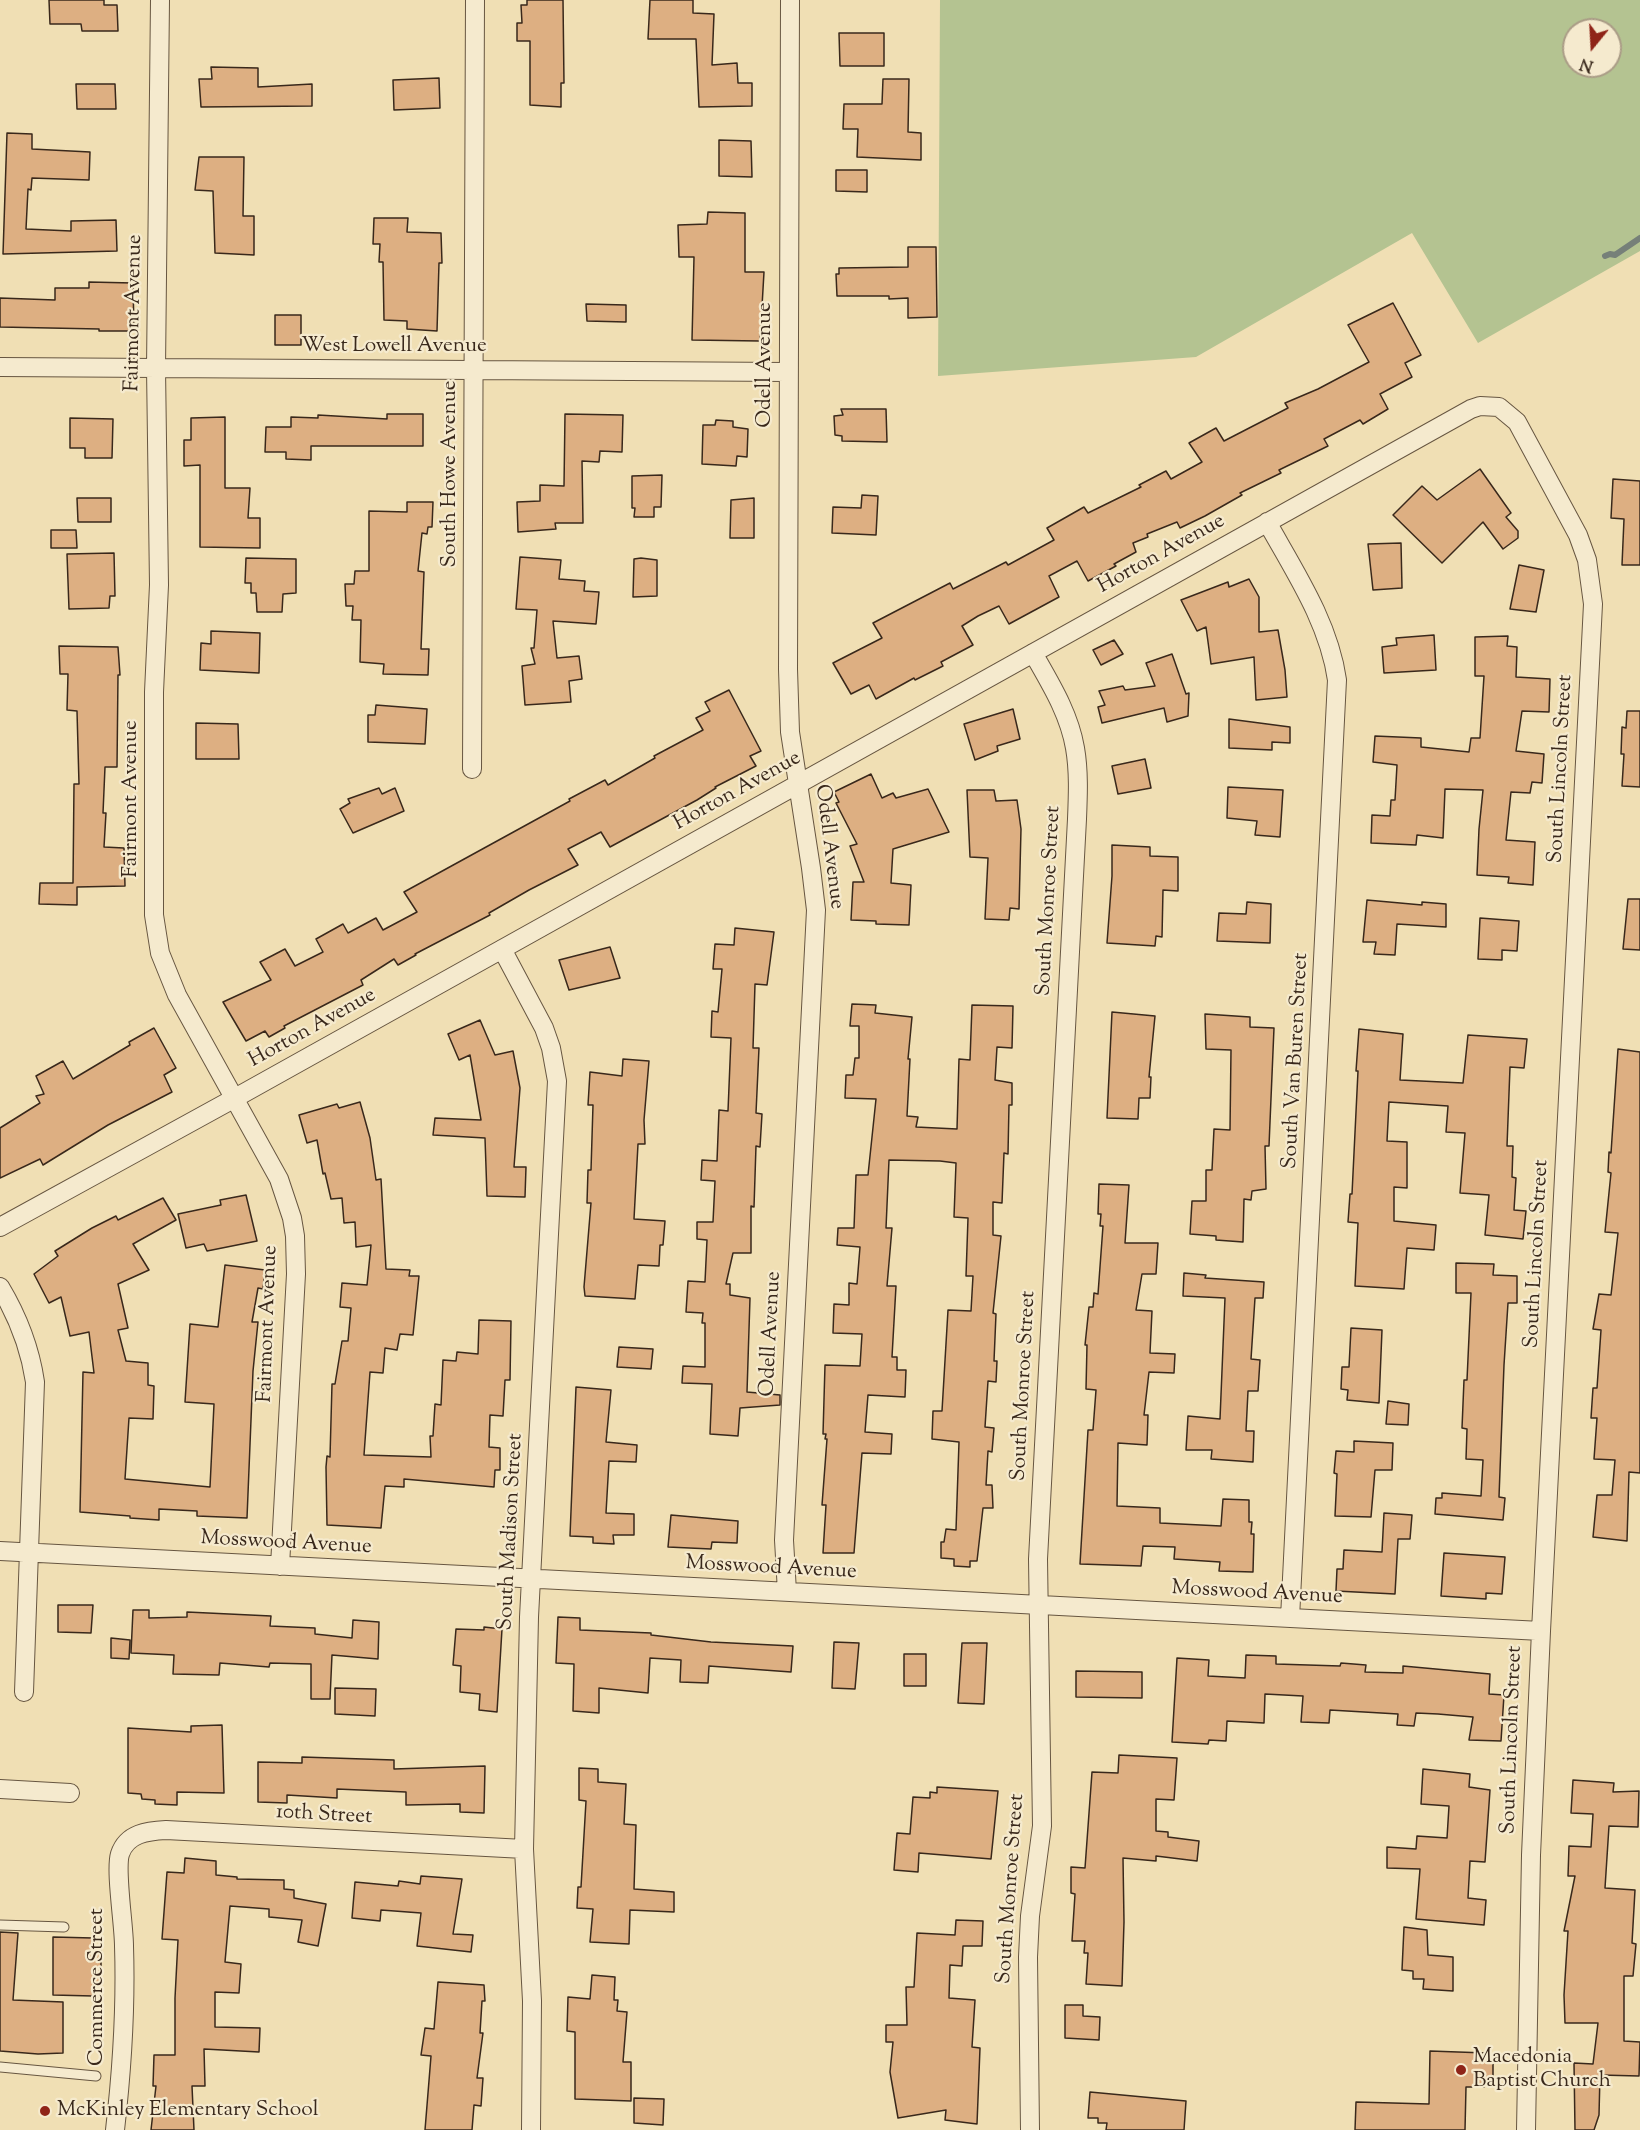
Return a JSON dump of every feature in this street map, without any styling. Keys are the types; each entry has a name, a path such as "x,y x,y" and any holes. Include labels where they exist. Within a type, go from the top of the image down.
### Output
{"street":[{"name":"Fairmont Avenue","path":"160,0 156,368 159,585 154,692 154,915 160,952 177,995 279,1179 292,1218 296,1274 280,1566"},
{"name":"South Howe Avenue","path":"472,769 475,0"},
{"name":"Odell Avenue","path":"787,1592 784,1540 816,910 812,868 790,732 788,669 790,0"},
{"name":"West Lowell Avenue","path":"0,367 788,372"},
{"name":"Horton Avenue","path":"0,1227 1471,409 1480,406 1499,407"},
{"name":"South Lincoln Street","path":"1499,407 1517,422 1570,517 1587,560 1593,604 1540,1631 1531,1855 1526,2130"},
{"name":"South Van Buren Street","path":"1267,522 1328,636 1338,680 1290,1618"},
{"name":"South Monroe Street","path":"1029,2130 1028,1957 1030,1916 1042,1826 1039,1535 1078,770 1075,748 1064,710 1033,653"},
{"name":"South Madison Street","path":"502,949 544,1028 551,1048 557,1081 532,1580 524,1849 532,2001 531,2130"},
{"path":"0,1287 26,1337 35,1382 24,1692"},
{"name":"Mosswood Avenue","path":"0,1551 1540,1631"},
{"path":"0,1789 70,1793"},
{"name":"10th Street","path":"125,1845 132,1837 147,1832 166,1830 524,1849"},
{"name":"Commerce Street","path":"115,2130 120,2082 125,1973 124,1923 118,1866 120,1853 125,1845"}],"lane":[{"path":"0,1925 64,1927"},
{"path":"0,2067 96,2076"}],"green space":[{"path":"940,0 1640,0 1640,251 1478,343 1412,233 1196,357 938,376"}],"building":[{"path":"49,0 104,0 104,5 117,5 118,31 82,31 81,24 50,24"},
{"path":"527,0 563,0 564,83 561,83 561,107 530,105 530,41 517,41 517,23 522,23 521,5 527,5"},
{"path":"650,0 693,0 693,13 714,14 712,65 737,63 738,83 752,83 752,106 699,107 696,39 648,39"},
{"path":"839,33 884,33 884,66 840,66"},
{"path":"211,67 258,68 258,87 312,84 312,106 201,107 199,79 212,79"},
{"path":"439,78 440,108 394,110 393,80"},
{"path":"883,79 909,79 908,132 921,133 921,160 857,157 858,129 843,129 844,104 882,104"},
{"path":"76,84 115,84 116,109 77,109"},
{"path":"7,133 32,134 32,149 90,152 89,180 32,178 31,190 28,189 26,229 71,231 71,221 116,220 117,251 3,254"},
{"path":"719,140 751,141 752,177 719,176"},
{"path":"199,157 244,157 243,216 254,216 254,255 215,253 213,191 195,190"},
{"path":"836,170 867,170 867,192 836,191"},
{"path":"708,212 745,213 745,272 764,272 760,341 692,340 694,257 679,257 678,225 707,224"},
{"path":"374,218 408,218 407,232 441,233 442,263 439,263 437,331 407,329 407,321 384,320 383,262 379,262 380,244 373,244"},
{"path":"908,247 936,247 937,317 908,318 908,298 837,296 836,274 839,274 839,268 908,267"},
{"path":"89,282 133,283 134,331 0,327 0,298 55,300 55,288 89,288"},
{"path":"1393,303 1421,355 1405,363 1412,377 1380,394 1388,409 1363,424 1360,420 1324,439 1328,446 1279,470 1281,473 1240,493 1242,495 1205,516 1180,528 1177,522 1147,534 1148,537 1133,543 1136,552 1088,581 1077,561 1049,576 1059,597 1009,624 999,606 978,616 962,626 973,645 941,662 943,666 915,680 914,678 876,699 869,685 851,694 833,663 882,638 873,623 950,583 953,589 1006,562 1008,565 1054,540 1047,528 1084,507 1088,513 1141,487 1139,485 1166,471 1171,479 1202,462 1189,443 1216,428 1224,441 1288,408 1285,403 1318,389 1369,362 1348,325"},
{"path":"586,304 626,305 626,322 587,321"},
{"path":"275,315 301,315 301,345 275,345"},
{"path":"841,409 886,409 887,442 842,441 842,436 835,435 834,416 843,415"},
{"path":"387,414 423,414 423,446 311,446 311,460 286,459 286,452 265,452 266,427 291,427 291,417 318,418 318,415 387,419"},
{"path":"565,414 623,415 622,452 600,451 599,462 582,461 583,523 555,523 556,529 518,532 517,502 540,501 540,485 564,486"},
{"path":"225,417 225,488 250,488 248,518 260,518 260,548 200,547 200,465 184,466 184,440 191,440 191,418"},
{"path":"70,418 113,419 112,458 85,458 85,448 70,448"},
{"path":"716,420 733,421 733,427 748,429 747,457 737,456 736,466 702,464 703,425 715,425"},
{"path":"1480,469 1511,513 1506,517 1518,531 1518,538 1503,549 1483,522 1442,563 1393,515 1422,486 1437,500"},
{"path":"662,475 661,507 654,507 654,517 634,517 632,476"},
{"path":"1613,479 1640,481 1640,565 1622,565 1624,519 1611,518"},
{"path":"862,495 878,496 876,535 832,533 833,507 861,508"},
{"path":"77,498 111,498 111,522 78,522"},
{"path":"754,498 754,538 730,538 731,500"},
{"path":"407,502 433,502 432,527 428,527 427,534 422,533 418,571 424,572 421,649 429,649 428,675 383,674 384,664 360,662 361,620 352,620 353,606 346,606 345,584 354,584 355,571 369,571 369,511 407,512"},
{"path":"51,530 76,530 77,548 51,548"},
{"path":"1401,543 1402,588 1373,590 1368,544"},
{"path":"114,553 115,596 110,596 109,608 69,609 67,554"},
{"path":"520,557 561,560 559,579 585,581 584,591 599,592 596,624 553,621 557,658 579,656 582,679 569,681 571,702 525,705 522,666 535,664 531,648 534,648 537,610 516,609"},
{"path":"246,558 296,559 296,593 283,594 282,612 257,612 256,593 251,593 251,583 245,583"},
{"path":"634,559 657,560 657,596 633,597"},
{"path":"1519,565 1544,570 1536,612 1510,609"},
{"path":"1249,579 1259,597 1259,632 1278,630 1287,697 1256,700 1254,657 1211,664 1206,627 1197,631 1181,600 1228,582 1229,587"},
{"path":"211,631 260,633 259,673 200,670 201,643 211,644"},
{"path":"1434,635 1436,670 1384,673 1382,647 1397,645 1396,638"},
{"path":"1508,636 1507,646 1517,647 1516,677 1550,679 1549,712 1522,711 1516,751 1544,754 1542,783 1532,782 1530,793 1511,792 1506,840 1535,842 1533,885 1508,883 1509,877 1477,875 1483,790 1445,789 1443,838 1417,835 1416,845 1371,843 1372,815 1390,816 1391,800 1395,800 1397,765 1373,762 1375,736 1421,738 1421,747 1469,752 1471,738 1480,738 1484,676 1475,676 1475,637"},
{"path":"1114,640 1123,654 1101,665 1093,650"},
{"path":"59,646 118,647 120,675 118,675 117,767 105,767 103,813 106,813 104,847 124,848 125,886 77,887 77,905 39,904 40,883 73,883 74,784 79,784 77,711 67,710 68,674 60,674"},
{"path":"1172,654 1186,694 1189,693 1188,716 1167,722 1164,708 1102,723 1098,707 1105,705 1099,691 1123,686 1125,690 1155,686 1146,663"},
{"path":"729,690 761,751 750,756 756,766 610,847 601,832 568,849 578,865 529,890 489,913 490,915 398,965 394,959 361,980 363,985 284,1026 285,1028 269,1037 265,1031 246,1041 223,1002 271,980 260,962 285,949 295,966 323,952 316,939 343,924 348,933 376,918 383,930 417,912 404,892 570,801 569,799 605,780 608,785 655,758 654,756 703,730 696,718 710,711 705,702"},
{"path":"376,705 427,709 425,744 368,742 368,715 375,715"},
{"path":"1013,709 1020,739 997,746 998,751 975,760 964,724"},
{"path":"1627,711 1640,711 1640,787 1622,786 1624,754 1621,754 1622,727 1626,728"},
{"path":"1229,719 1290,727 1290,743 1272,742 1272,750 1229,748"},
{"path":"196,723 238,724 239,759 196,759"},
{"path":"1145,759 1151,788 1118,794 1112,766"},
{"path":"871,774 882,798 893,793 896,798 928,789 949,832 893,849 891,883 911,885 909,925 876,924 876,921 851,920 853,882 864,882 850,846 857,844 836,803 839,802 834,792"},
{"path":"1228,787 1283,790 1280,837 1255,835 1257,821 1227,818"},
{"path":"379,788 382,794 395,788 404,811 353,833 340,809 350,803 348,799"},
{"path":"967,790 994,790 996,801 1017,800 1021,829 1019,909 1010,908 1009,920 985,919 988,858 970,857"},
{"path":"1112,845 1150,847 1150,856 1178,857 1178,891 1163,890 1162,937 1156,936 1155,946 1107,943"},
{"path":"1628,899 1640,899 1640,950 1623,949"},
{"path":"1367,900 1422,905 1422,902 1446,904 1446,927 1397,924 1395,955 1374,954 1376,942 1363,942"},
{"path":"1247,902 1271,904 1270,943 1217,941 1219,913 1246,914"},
{"path":"1480,918 1519,921 1517,951 1502,950 1502,960 1478,959"},
{"path":"735,928 774,932 767,985 755,984 753,1048 759,1048 756,1113 762,1114 760,1147 756,1146 754,1207 751,1206 751,1253 733,1253 726,1284 730,1284 730,1295 750,1298 747,1392 780,1395 780,1405 740,1408 738,1436 710,1434 712,1384 682,1383 683,1366 705,1367 705,1323 702,1323 703,1313 686,1312 688,1281 705,1282 707,1240 697,1239 697,1222 713,1222 715,1181 701,1180 702,1160 717,1161 719,1110 728,1111 731,1038 711,1037 712,1011 718,1012 722,969 713,969 715,944 734,945"},
{"path":"610,947 620,978 569,990 559,960"},
{"path":"852,1004 876,1005 875,1013 912,1017 908,1059 910,1059 907,1116 918,1117 916,1127 957,1129 959,1059 970,1060 972,1005 1013,1006 1012,1048 997,1047 995,1080 1012,1083 1012,1105 1009,1105 1008,1154 1004,1153 1002,1203 993,1202 993,1235 1001,1236 993,1313 996,1314 994,1361 997,1361 996,1382 988,1381 985,1427 994,1428 992,1452 988,1451 986,1485 992,1485 993,1508 983,1508 977,1561 970,1561 970,1567 954,1566 954,1559 941,1558 941,1542 944,1542 946,1529 956,1530 959,1442 932,1439 933,1411 942,1411 948,1310 971,1311 973,1276 966,1276 968,1218 954,1217 956,1163 940,1161 889,1160 886,1228 892,1228 887,1286 896,1286 892,1357 897,1357 897,1370 906,1370 905,1397 868,1395 865,1432 892,1434 891,1454 862,1453 854,1553 823,1553 826,1505 822,1505 827,1439 825,1439 826,1434 823,1434 825,1365 860,1366 862,1334 833,1333 834,1304 849,1305 849,1283 857,1284 860,1247 837,1245 838,1228 854,1228 856,1175 868,1175 876,1099 845,1098 846,1075 853,1075 855,1058 859,1058 859,1026 850,1026"},
{"path":"1112,1012 1155,1016 1149,1077 1151,1077 1150,1098 1139,1098 1138,1119 1107,1118"},
{"path":"1205,1014 1250,1017 1250,1027 1274,1028 1269,1146 1265,1146 1266,1189 1252,1191 1251,1200 1244,1199 1243,1242 1216,1240 1216,1236 1190,1234 1192,1201 1206,1201 1206,1170 1212,1170 1214,1129 1230,1130 1231,1050 1206,1049"},
{"path":"480,1020 495,1055 513,1051 520,1088 514,1167 526,1167 525,1197 487,1196 485,1138 433,1135 435,1118 481,1120 470,1055 459,1060 448,1034"},
{"path":"154,1028 176,1068 164,1075 172,1092 108,1125 43,1165 40,1159 0,1178 0,1128 40,1103 36,1096 44,1094 36,1076 63,1061 73,1079"},
{"path":"1359,1029 1403,1034 1400,1080 1463,1083 1468,1035 1527,1039 1524,1068 1510,1067 1507,1146 1513,1146 1512,1177 1516,1178 1514,1210 1526,1211 1523,1239 1485,1235 1489,1195 1460,1193 1465,1133 1446,1132 1448,1106 1389,1102 1387,1141 1407,1142 1407,1188 1394,1187 1394,1221 1436,1225 1434,1250 1407,1248 1404,1289 1355,1286 1358,1223 1348,1222 1350,1194 1352,1194"},
{"path":"1618,1049 1640,1052 1640,1473 1629,1472 1627,1541 1593,1537 1597,1495 1612,1495 1615,1460 1594,1459 1597,1418 1591,1418 1593,1388 1597,1388 1601,1330 1593,1329 1599,1294 1611,1295 1618,1233 1605,1232 1611,1173 1608,1172 1609,1152 1611,1153"},
{"path":"623,1059 649,1061 644,1120 645,1144 638,1144 634,1219 665,1221 659,1266 638,1265 635,1299 585,1296 584,1287 591,1203 587,1203 588,1170 591,1170 593,1105 588,1105 590,1072 622,1076"},
{"path":"360,1102 370,1138 376,1180 381,1179 386,1269 410,1270 409,1276 419,1276 413,1335 400,1334 397,1350 385,1348 383,1373 370,1372 364,1455 431,1457 430,1436 433,1436 435,1404 441,1405 443,1360 456,1361 457,1352 478,1354 479,1320 511,1321 510,1380 505,1380 503,1416 490,1415 489,1447 500,1448 500,1470 495,1470 494,1487 404,1479 404,1487 385,1486 381,1528 327,1525 326,1467 327,1456 330,1457 332,1384 335,1384 342,1341 348,1341 351,1308 340,1307 342,1283 367,1285 371,1245 356,1247 355,1222 344,1223 342,1198 331,1199 325,1173 323,1174 317,1140 307,1143 299,1115 337,1104 339,1108"},
{"path":"1099,1184 1129,1185 1125,1243 1158,1243 1156,1274 1142,1274 1136,1310 1152,1311 1150,1353 1175,1354 1174,1373 1149,1372 1144,1415 1148,1415 1147,1445 1118,1443 1117,1506 1160,1508 1160,1523 1221,1526 1223,1499 1249,1500 1249,1522 1252,1522 1251,1534 1254,1534 1253,1572 1219,1571 1220,1562 1174,1559 1175,1547 1143,1546 1141,1566 1080,1564 1088,1430 1093,1430 1096,1390 1086,1389 1087,1345 1085,1345 1089,1307 1093,1307 1094,1293 1098,1294 1103,1226 1100,1226 1101,1214 1098,1214"},
{"path":"246,1195 257,1241 207,1251 204,1244 186,1248 178,1214 221,1205 220,1200"},
{"path":"163,1198 176,1220 133,1244 149,1270 118,1284 128,1328 118,1330 126,1361 148,1363 148,1385 154,1386 153,1419 129,1418 125,1479 210,1487 214,1404 185,1402 190,1324 218,1327 225,1265 265,1270 263,1289 258,1288 252,1322 258,1322 253,1371 247,1518 197,1516 197,1511 159,1509 159,1520 80,1512 83,1372 94,1373 89,1332 70,1336 61,1297 49,1303 34,1274 58,1256 55,1251 92,1228 116,1216 118,1220"},
{"path":"1456,1263 1494,1264 1493,1275 1517,1276 1517,1303 1508,1303 1504,1365 1499,1497 1505,1498 1503,1520 1435,1514 1436,1498 1442,1498 1442,1493 1481,1496 1483,1460 1466,1459 1467,1429 1462,1428 1471,1293 1456,1293"},
{"path":"1184,1273 1206,1275 1205,1278 1264,1282 1263,1298 1255,1298 1251,1359 1260,1360 1258,1391 1248,1391 1246,1431 1254,1431 1253,1462 1211,1459 1212,1450 1186,1450 1188,1416 1220,1419 1225,1298 1183,1296"},
{"path":"1351,1328 1382,1330 1379,1403 1347,1400 1348,1390 1341,1389 1342,1367 1349,1367"},
{"path":"619,1347 653,1349 651,1369 617,1367"},
{"path":"576,1387 611,1390 606,1442 637,1445 636,1462 609,1461 606,1513 634,1514 634,1535 613,1535 614,1544 593,1543 593,1537 570,1536"},
{"path":"1388,1401 1409,1404 1408,1425 1386,1424"},
{"path":"1354,1441 1393,1443 1392,1470 1375,1470 1371,1517 1335,1516 1336,1451 1354,1452"},
{"path":"1384,1513 1412,1515 1410,1539 1398,1539 1395,1594 1336,1591 1337,1569 1343,1569 1344,1550 1382,1552"},
{"path":"671,1515 738,1521 737,1543 712,1542 711,1549 668,1547"},
{"path":"1444,1553 1505,1557 1502,1594 1486,1593 1486,1599 1441,1596"},
{"path":"58,1605 93,1605 91,1633 58,1632"},
{"path":"133,1610 149,1610 149,1618 187,1617 187,1612 271,1616 270,1626 315,1628 315,1634 352,1638 353,1620 379,1622 378,1659 332,1655 330,1699 311,1699 311,1664 270,1663 269,1667 220,1663 219,1675 173,1674 174,1655 131,1653"},
{"path":"558,1617 580,1618 580,1630 651,1633 651,1635 711,1642 793,1646 791,1672 709,1666 708,1683 680,1682 681,1660 650,1658 648,1693 599,1688 599,1713 573,1711 574,1664 556,1663"},
{"path":"484,1627 502,1629 497,1712 479,1710 480,1694 460,1692 461,1666 453,1665 456,1629 484,1630"},
{"path":"111,1638 130,1640 129,1659 111,1658"},
{"path":"834,1642 859,1643 855,1689 832,1688"},
{"path":"962,1643 987,1643 984,1704 958,1703"},
{"path":"904,1654 926,1654 926,1686 904,1686"},
{"path":"1246,1655 1276,1656 1276,1664 1366,1665 1365,1672 1403,1673 1403,1666 1490,1674 1489,1694 1504,1695 1501,1741 1469,1740 1473,1717 1416,1713 1414,1726 1397,1725 1398,1714 1330,1710 1329,1723 1301,1722 1303,1696 1265,1694 1264,1723 1227,1721 1226,1741 1209,1740 1208,1744 1172,1742 1177,1658 1209,1660 1208,1676 1245,1678"},
{"path":"1076,1671 1142,1672 1142,1698 1076,1697"},
{"path":"335,1688 376,1689 375,1716 335,1714"},
{"path":"222,1725 224,1793 177,1792 177,1805 155,1804 155,1800 142,1799 141,1794 128,1793 128,1728 191,1732 191,1726"},
{"path":"1119,1755 1177,1758 1174,1800 1156,1799 1156,1831 1168,1832 1168,1837 1199,1841 1197,1861 1156,1856 1156,1861 1123,1858 1122,1986 1086,1984 1088,1953 1084,1953 1085,1941 1072,1941 1075,1894 1071,1893 1071,1867 1085,1868 1092,1772 1118,1773"},
{"path":"302,1757 394,1760 394,1769 485,1766 484,1813 460,1812 460,1804 406,1805 406,1792 337,1789 337,1798 287,1795 287,1803 258,1802 258,1762 302,1763"},
{"path":"579,1768 598,1769 598,1782 626,1784 624,1824 636,1825 634,1889 674,1892 674,1912 630,1910 629,1944 590,1942 593,1909 577,1908 578,1887 581,1887 586,1801 579,1800"},
{"path":"1423,1769 1470,1774 1469,1787 1490,1790 1485,1862 1470,1861 1468,1898 1486,1900 1484,1925 1416,1919 1420,1869 1387,1868 1387,1847 1416,1849 1417,1836 1447,1838 1449,1806 1421,1804"},
{"path":"1573,1780 1614,1783 1613,1792 1639,1791 1638,1827 1609,1826 1605,1888 1635,1890 1632,1943 1636,1944 1633,1976 1624,1976 1624,2041 1640,2042 1639,2076 1600,2075 1599,2115 1594,2130 1575,2130 1574,2063 1593,2064 1598,2023 1565,2023 1564,1995 1568,1931 1564,1931 1575,1876 1568,1876 1569,1846 1591,1847 1593,1814 1571,1813"},
{"path":"937,1787 998,1791 991,1859 919,1853 918,1872 894,1870 897,1833 910,1834 913,1797 930,1798 930,1792 937,1793"},
{"path":"185,1858 216,1861 216,1875 237,1877 237,1879 284,1880 284,1889 294,1890 294,1898 326,1904 318,1946 298,1942 302,1920 269,1917 269,1909 230,1906 225,1962 241,1964 239,1993 215,1992 215,2027 260,2028 259,2052 204,2049 205,2086 192,2086 194,2130 151,2130 156,2086 153,2086 154,2055 175,2055 178,1940 162,1939 167,1872 184,1873"},
{"path":"421,1876 462,1879 453,1934 473,1935 471,1952 417,1946 421,1913 381,1910 380,1921 352,1918 355,1882 398,1886 399,1881 420,1884"},
{"path":"956,1920 983,1921 982,1946 963,1946 962,1966 950,1965 949,1998 975,2000 972,2047 980,2048 977,2124 945,2120 946,2110 898,2118 890,2072 893,2042 886,2042 886,2025 907,2025 906,1987 914,1987 917,1933 955,1935"},
{"path":"1404,1927 1427,1930 1428,1955 1453,1957 1453,1991 1423,1989 1424,1979 1413,1979 1413,1971 1402,1970"},
{"path":"0,1932 18,1933 13,2000 63,2002 63,2053 0,2051"},
{"path":"53,1937 93,1938 92,1948 101,1948 101,1985 93,1986 93,1996 53,1995"},
{"path":"592,1975 615,1977 614,2000 618,2000 617,2011 627,2012 623,2062 631,2062 631,2101 575,2099 575,2032 567,2031 568,1997 590,1999"},
{"path":"438,1982 484,1985 485,2001 482,2001 480,2033 483,2033 477,2078 483,2078 481,2106 474,2105 472,2130 425,2130 431,2056 421,2055 425,2028 434,2029"},
{"path":"1065,2005 1083,2005 1083,2016 1100,2017 1099,2040 1065,2038"},
{"path":"1430,2051 1486,2053 1485,2058 1493,2058 1493,2082 1484,2082 1484,2087 1466,2087 1465,2130 1355,2130 1356,2102 1429,2104"},
{"path":"1090,2092 1186,2101 1184,2130 1106,2130 1107,2123 1098,2123 1098,2118 1088,2118"},
{"path":"634,2098 664,2099 663,2125 634,2123"}],"waterway":[{"path":"1605,256 1615,255 1640,238"}],"place":[{"name":"Macedonia Baptist Church","path":"1461,2070"},
{"name":"McKinley Elementary School","path":"45,2111"}]}
